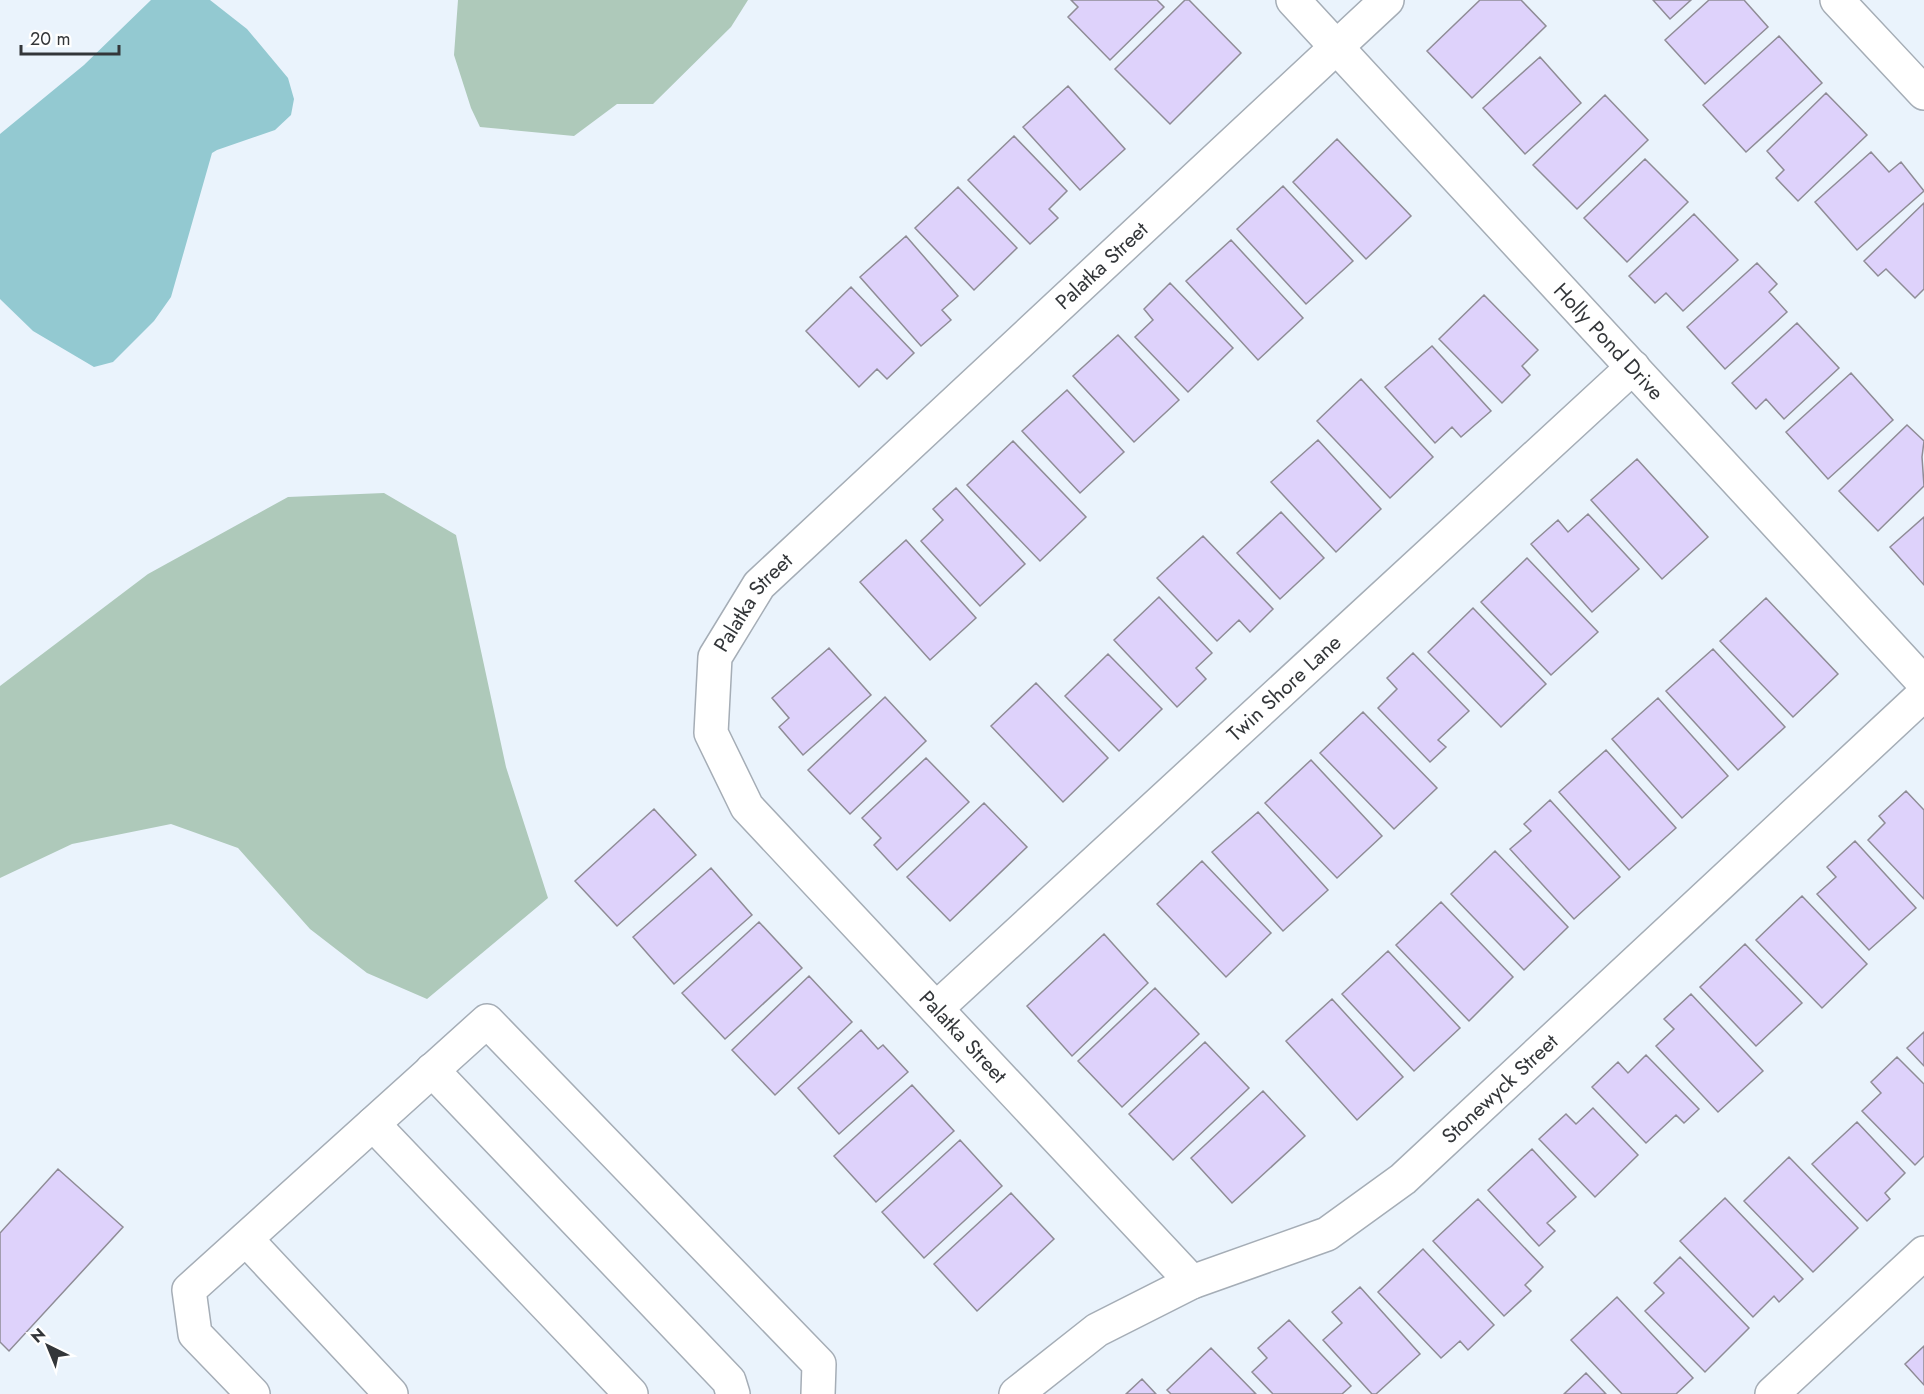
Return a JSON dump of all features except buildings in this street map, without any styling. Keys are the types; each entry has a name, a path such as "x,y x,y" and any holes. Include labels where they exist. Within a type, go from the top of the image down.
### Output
{"street":[{"name":"Holly Pond Drive","path":"1293,0 1924,683"},
{"name":"Palatka Street","path":"1192,1282 747,807 711,733 715,657 759,585 1387,0"},
{"path":"1837,0 1924,93"},
{"name":"Twin Shore Lane","path":"937,1008 1632,367"},
{"name":"Stonewyck Street","path":"1016,1394 1097,1330 1192,1282 1327,1234 1403,1179 1924,694"},
{"path":"253,1394 195,1334 189,1290 487,1021 819,1364 818,1394"},
{"path":"432,1070 729,1381 733,1394"},
{"path":"373,1124 631,1394"},
{"path":"246,1239 391,1394"},
{"path":"1772,1394 1924,1253"}],"green space":[{"path":"458,0 748,0 731,27 653,104 617,104 574,136 480,127 471,108 454,55"},
{"path":"384,493 456,535 506,767 548,898 427,999 367,973 310,929 238,848 171,824 72,844 0,878 0,686 148,574 288,497"}],"water":[{"path":"151,0 210,0 247,29 288,78 294,99 291,115 275,130 212,153 171,297 154,321 113,362 94,367 33,331 0,299 0,134 84,65"}]}
